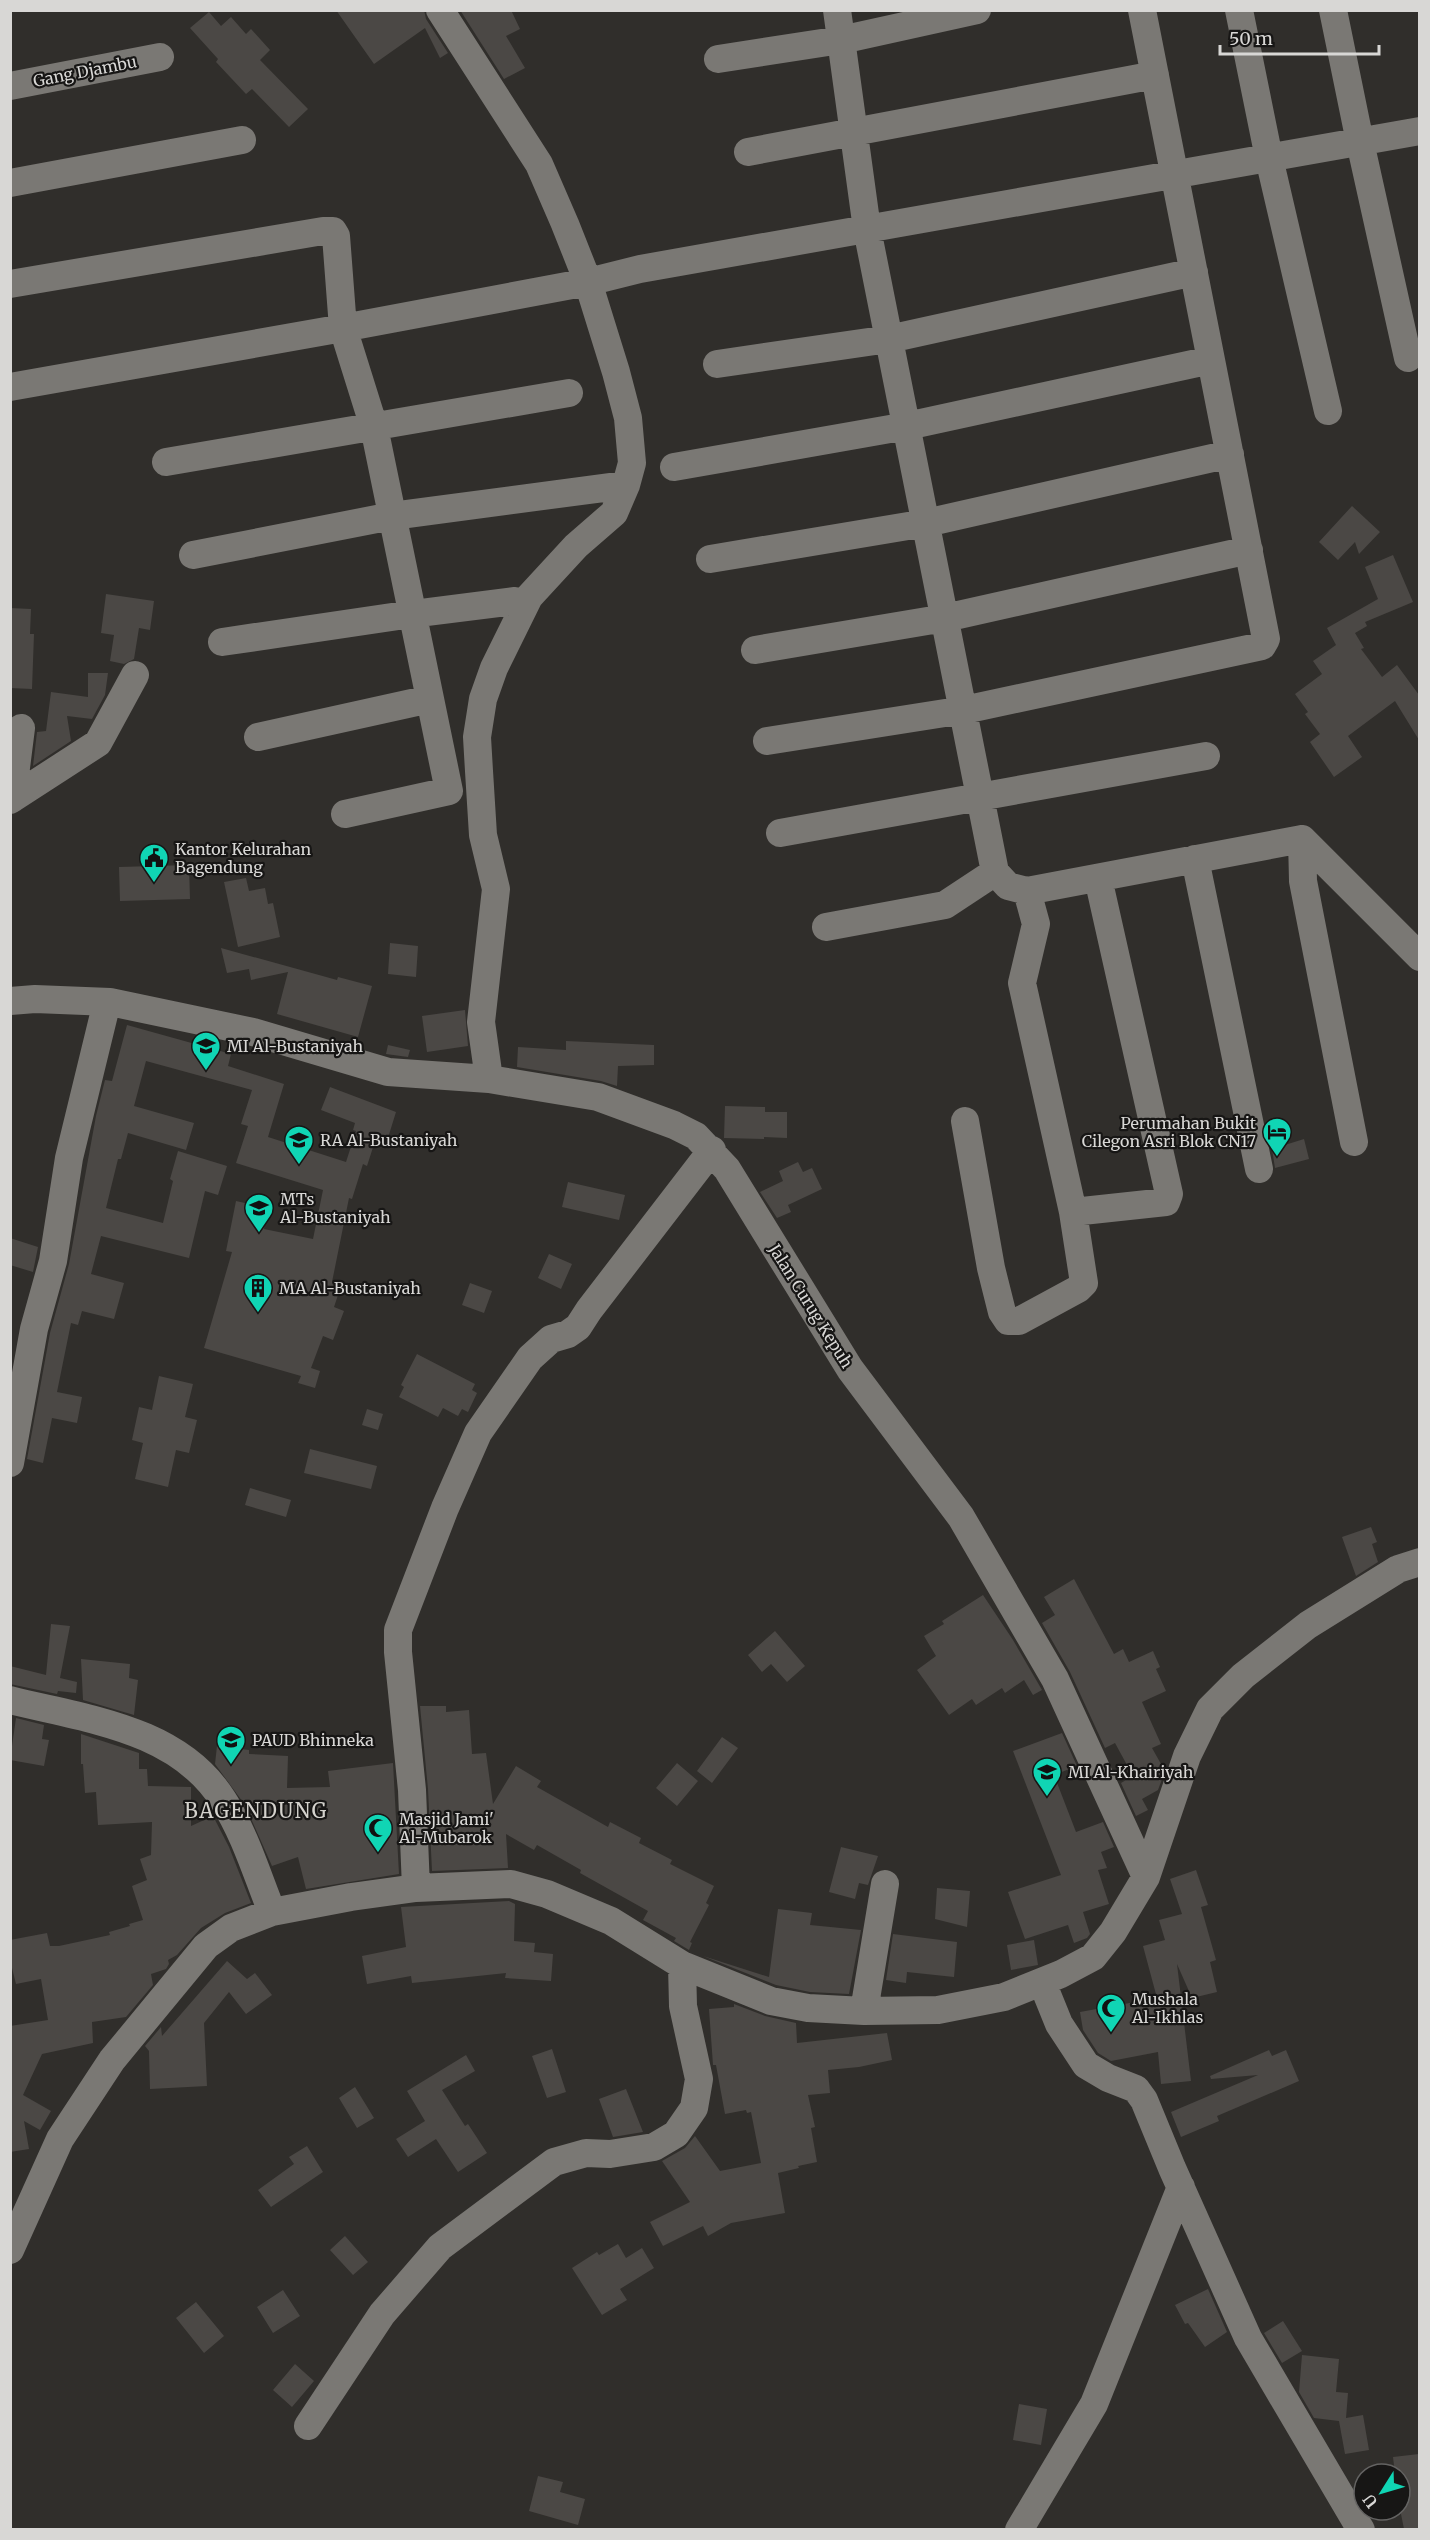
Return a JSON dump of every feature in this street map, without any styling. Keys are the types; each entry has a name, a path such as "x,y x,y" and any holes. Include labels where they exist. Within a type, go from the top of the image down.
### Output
{"street":[{"path":"440,10 539,164 588,282 616,372 628,418 632,463 626,485 614,513 576,546 529,597 494,668 483,699 477,737 483,835 496,889 481,1022 489,1079"},
{"path":"837,10 867,229 995,872 1008,886 1027,891 1302,839"},
{"path":"718,59 841,40 977,10"},
{"path":"766,741 964,710 1262,646 1266,639 1267,631 1142,10"},
{"path":"1239,10 1269,158 1328,411"},
{"path":"1333,10 1359,142 1408,358"},
{"name":"Gang Djambu","path":"10,86 160,57"},
{"path":"748,152 853,130 1155,75"},
{"path":"10,387 343,328 588,282 640,269 1419,131"},
{"path":"10,183 242,140"},
{"path":"10,284 333,231 336,236 343,328 374,427 449,791 345,814"},
{"path":"717,364 889,339 1194,272"},
{"path":"674,467 907,426 1211,360"},
{"path":"166,462 569,393"},
{"path":"710,559 926,523 1230,454"},
{"path":"193,555 392,516 626,485"},
{"path":"755,650 945,618 1249,549"},
{"path":"222,642 412,614 515,602"},
{"path":"11,800 98,743 135,675"},
{"path":"258,737 430,699"},
{"path":"11,800 21,728"},
{"path":"780,833 1206,756"},
{"path":"1302,839 1419,957"},
{"path":"1302,839 1303,880 1354,1142"},
{"path":"1195,859 1259,1168"},
{"path":"826,927 945,905 995,872"},
{"path":"1073,1212 1166,1203 1169,1194 1098,878"},
{"path":"965,1120 991,1268 1002,1312 1008,1321 1019,1321 1078,1289 1084,1283 1073,1212 1022,983 1036,924 1027,891"},
{"name":"Jalan Curug Kepuh","path":"10,1001 35,999 107,1002 253,1032 388,1072 489,1079 598,1097 674,1125 696,1136 727,1168 850,1369 961,1517 1055,1679 1146,1877"},
{"path":"10,1462 34,1329 53,1261 69,1158 107,1002"},
{"path":"416,1888 412,1790 398,1652 398,1630 445,1508 478,1433 530,1358 551,1339 568,1334 578,1327 712,1150"},
{"path":"10,2250 60,2139 112,2060 206,1946 231,1928 272,1912 351,1897 416,1888 511,1884 547,1894 611,1921 682,1965 771,2001 808,2008 864,2012 938,2010 1004,1997 1042,1982 1093,1957 1113,1932 1146,1877 1187,1756 1210,1709 1243,1676 1308,1625 1398,1569 1419,1563"},
{"path":"10,1700 133,1731 179,1753 209,1781 222,1798 236,1823 272,1912"},
{"path":"864,2012 885,1884"},
{"path":"308,2426 382,2314 440,2247 554,2162 586,2153 610,2154 654,2147 676,2134 693,2108 699,2079 683,2006 682,1965"},
{"path":"1042,1982 1059,2024 1086,2065 1108,2078 1136,2089 1144,2100 1248,2338 1361,2529"},
{"path":"1020,2529 1094,2404 1181,2187"}],"building":[{"path":"336,10 424,10 426,19 448,53 440,58 425,28 374,64"},
{"path":"460,10 511,10 520,29 506,36 525,68 504,79"},
{"path":"209,12 221,26 231,17 246,34 251,29 270,50 260,60 308,109 289,127 252,89 246,94 216,62 218,59 190,28"},
{"path":"1352,506 1380,532 1359,554 1355,542 1338,560 1319,542"},
{"path":"1393,555 1413,602 1365,622 1367,626 1355,633 1364,648 1361,649 1382,677 1397,665 1419,695 1419,740 1395,701 1348,736 1362,757 1334,777 1310,742 1320,734 1305,714 1308,712 1295,694 1322,674 1313,661 1336,645 1327,628 1378,599 1365,567"},
{"path":"106,594 154,601 150,630 139,628 134,659 124,664 110,661 114,635 101,633"},
{"path":"10,608 31,609 30,634 34,634 32,689 10,688"},
{"path":"88,673 108,673 105,695 92,719 67,716 71,741 33,766 37,732 46,731 51,692 88,697"},
{"name":"Kantor Kelurahan Bagendung","path":"189,865 190,899 120,901 119,867"},
{"path":"246,878 249,891 265,888 268,904 273,903 280,937 238,947 224,882"},
{"path":"390,943 418,946 416,977 388,974"},
{"path":"221,948 337,980 338,977 372,986 358,1037 277,1014 288,972 251,980 249,969 227,973"},
{"path":"465,1010 468,1046 427,1052 422,1016"},
{"path":"127,1025 231,1054 228,1066 284,1084 268,1137 346,1162 356,1131 353,1130 355,1123 321,1110 330,1087 396,1112 387,1141 376,1138 367,1166 363,1164 352,1199 349,1198 332,1282 341,1286 334,1307 344,1311 333,1340 323,1336 311,1368 320,1371 315,1388 298,1383 301,1376 204,1348 232,1252 226,1251 236,1201 268,1208 264,1229 313,1239 323,1190 236,1163 248,1126 241,1124 252,1090 146,1061 134,1106 194,1123 186,1150 128,1133 121,1159 118,1159 106,1208 163,1223 173,1181 170,1179 178,1151 227,1166 218,1195 205,1191 189,1258 101,1236 91,1274 124,1283 114,1319 82,1311 78,1325 71,1323 57,1392 82,1397 77,1423 52,1418 43,1463 27,1459 50,1333 69,1264 96,1116 105,1080 112,1081"},
{"path":"566,1041 654,1045 654,1065 618,1066 617,1086 601,1081 517,1067 518,1047 566,1050"},
{"path":"388,1045 410,1050 408,1057 386,1054"},
{"path":"725,1106 765,1107 765,1112 787,1112 787,1138 724,1138"},
{"path":"1304,1139 1309,1159 1275,1168 1272,1149"},
{"path":"798,1162 803,1172 812,1168 822,1189 788,1205 791,1212 777,1218 760,1192 783,1181 779,1171"},
{"path":"568,1182 625,1195 619,1220 562,1207"},
{"path":"10,1238 38,1247 33,1272 10,1265"},
{"path":"549,1254 572,1264 561,1289 538,1278"},
{"path":"470,1283 492,1291 484,1313 462,1305"},
{"path":"417,1354 475,1384 472,1390 477,1393 468,1412 462,1409 458,1416 443,1408 438,1417 399,1397 404,1387 401,1385"},
{"path":"159,1376 193,1384 185,1417 197,1420 189,1453 176,1450 168,1487 135,1479 143,1443 132,1440 139,1407 152,1410"},
{"path":"367,1409 383,1414 378,1430 362,1425"},
{"path":"310,1449 377,1466 371,1489 304,1473"},
{"path":"250,1488 291,1500 286,1517 245,1505"},
{"path":"1371,1527 1377,1542 1372,1544 1378,1562 1356,1576 1342,1537"},
{"path":"1074,1579 1114,1654 1123,1649 1129,1662 1153,1651 1160,1667 1156,1669 1166,1691 1142,1702 1161,1744 1152,1748 1165,1771 1158,1790 1142,1799 1148,1810 1136,1816 1121,1783 1133,1776 1115,1743 1105,1748 1070,1672 1042,1623 1055,1615 1044,1597"},
{"path":"983,1595 1042,1690 1033,1695 1024,1680 1005,1693 1002,1688 976,1705 972,1699 949,1715 917,1670 936,1656 924,1636 944,1624 942,1621"},
{"path":"51,1624 70,1626 60,1678 77,1682 76,1693 58,1691 57,1694 10,1684 10,1666 46,1675"},
{"path":"775,1631 805,1666 787,1682 771,1664 762,1672 748,1655"},
{"path":"81,1659 130,1664 129,1678 138,1680 134,1715 83,1700"},
{"path":"420,1706 446,1706 446,1712 469,1710 472,1754 486,1753 493,1804 516,1766 541,1781 537,1787 608,1827 610,1822 641,1838 639,1843 672,1860 670,1864 714,1886 706,1903 709,1905 690,1942 692,1943 689,1950 674,1941 676,1938 643,1920 648,1911 580,1873 581,1870 537,1845 534,1850 506,1834 508,1868 432,1871 428,1789"},
{"path":"16,1718 44,1725 42,1739 49,1740 44,1766 10,1760"},
{"path":"1062,1733 1077,1766 1054,1775 1076,1832 1103,1822 1114,1847 1101,1852 1107,1868 1098,1870 1109,1904 1083,1912 1090,1934 1087,1938 1074,1943 1068,1925 1025,1939 1008,1892 1061,1875 1013,1751"},
{"path":"81,1734 139,1753 139,1769 147,1769 148,1786 191,1787 191,1826 213,1816 229,1847 251,1903 225,1913 201,1928 177,1955 168,1960 169,1964 166,1969 151,1974 153,1985 126,2017 92,2022 93,2043 42,2054 23,2095 51,2111 40,2130 24,2121 29,2149 10,2152 10,2026 48,2020 41,1979 16,1984 10,1960 10,1940 47,1933 50,1946 59,1946 110,1935 109,1932 143,1920 132,1886 147,1880 140,1859 151,1855 152,1822 98,1825 96,1792 85,1793 83,1764 81,1764"},
{"path":"722,1737 738,1748 712,1783 697,1771"},
{"path":"217,1746 249,1750 249,1754 288,1756 287,1788 330,1787 328,1771 393,1763 399,1874 306,1889 298,1857 272,1866 245,1805 215,1764"},
{"path":"677,1763 698,1781 677,1806 656,1788"},
{"path":"841,1847 878,1856 868,1885 859,1883 855,1899 829,1892"},
{"path":"1196,1870 1208,1905 1201,1907 1216,1960 1210,1962 1217,1992 1192,1998 1177,1964 1191,2081 1161,2084 1158,2052 1111,2061 1098,2053 1083,2030 1080,2012 1157,1998 1143,1946 1165,1940 1159,1920 1182,1914 1170,1879"},
{"path":"937,1888 970,1891 967,1927 935,1919"},
{"path":"509,1901 515,1904 514,1941 535,1943 534,1952 553,1954 551,1981 505,1978 506,1973 412,1983 411,1976 367,1984 362,1956 406,1947 401,1907"},
{"path":"778,1909 812,1913 810,1925 861,1930 849,1994 810,1992 776,1985 703,1956 769,1977"},
{"path":"893,1934 957,1942 954,1977 907,1972 906,1983 886,1980"},
{"path":"1034,1940 1038,1965 1011,1970 1007,1945"},
{"path":"227,1961 247,1979 255,1973 272,1995 246,2014 229,1992 204,2023 207,2086 150,2089 149,2051 145,2046 161,2027 162,2036"},
{"path":"734,2004 765,2016 796,2023 797,2043 887,2033 892,2060 859,2067 828,2070 830,2093 808,2095 815,2127 811,2128 817,2162 778,2173 785,2213 731,2223 708,2236 703,2226 663,2246 650,2222 690,2202 662,2161 685,2148 695,2136 720,2171 761,2163 751,2112 747,2113 746,2110 725,2114 716,2065 713,2065 709,2009 734,2007"},
{"path":"552,2049 566,2092 547,2098 532,2056"},
{"path":"1269,2050 1272,2056 1286,2050 1299,2081 1217,2116 1219,2121 1181,2137 1171,2112 1258,2075 1211,2079 1210,2076"},
{"path":"466,2055 475,2071 442,2090 465,2126 468,2124 487,2153 458,2172 436,2139 408,2157 396,2139 425,2121 407,2091"},
{"path":"355,2087 374,2118 357,2128 339,2098"},
{"path":"626,2089 643,2132 613,2137 599,2099"},
{"path":"307,2146 323,2172 271,2207 258,2190 294,2164 289,2157"},
{"path":"345,2236 368,2262 353,2275 330,2250"},
{"path":"618,2244 626,2258 642,2248 654,2268 620,2289 627,2300 602,2315 572,2268 597,2252 599,2255"},
{"path":"1208,2289 1227,2332 1205,2347 1188,2323 1185,2324 1175,2305"},
{"path":"283,2290 300,2316 273,2333 257,2307"},
{"path":"196,2302 224,2336 204,2353 176,2318"},
{"path":"1283,2321 1302,2351 1282,2363 1264,2333"},
{"path":"1302,2355 1339,2359 1336,2392 1348,2393 1346,2418 1363,2415 1369,2450 1345,2454 1339,2421 1314,2418 1299,2392"},
{"path":"295,2364 314,2381 292,2407 273,2390"},
{"path":"1019,2404 1047,2409 1041,2445 1013,2440"},
{"path":"1419,2454 1419,2529 1404,2529 1403,2522 1412,2522 1412,2462 1394,2462 1393,2457"},
{"path":"538,2476 563,2482 560,2492 585,2499 578,2525 529,2511"}],"place":[{"name":"Kantor Kelurahan Bagendung","path":"154,884"},
{"name":"MI Al-Bustaniyah","path":"206,1072"},
{"name":"Perumahan Bukit Cilegon Asri Blok CN17","path":"1277,1158"},
{"name":"RA Al-Bustaniyah","path":"299,1166"},
{"name":"MTs Al-Bustaniyah","path":"259,1234"},
{"name":"MA Al-Bustaniyah","path":"258,1314"},
{"name":"PAUD Bhinneka","path":"231,1766"},
{"name":"MI Al-Khairiyah","path":"1047,1798"},
{"name":"Masjid Jami' Al-Mubarok","path":"378,1854"},
{"name":"Mushala Al-Ikhlas","path":"1111,2034"}],"district":[{"name":"BAGENDUNG","path":"256,1811"}]}
